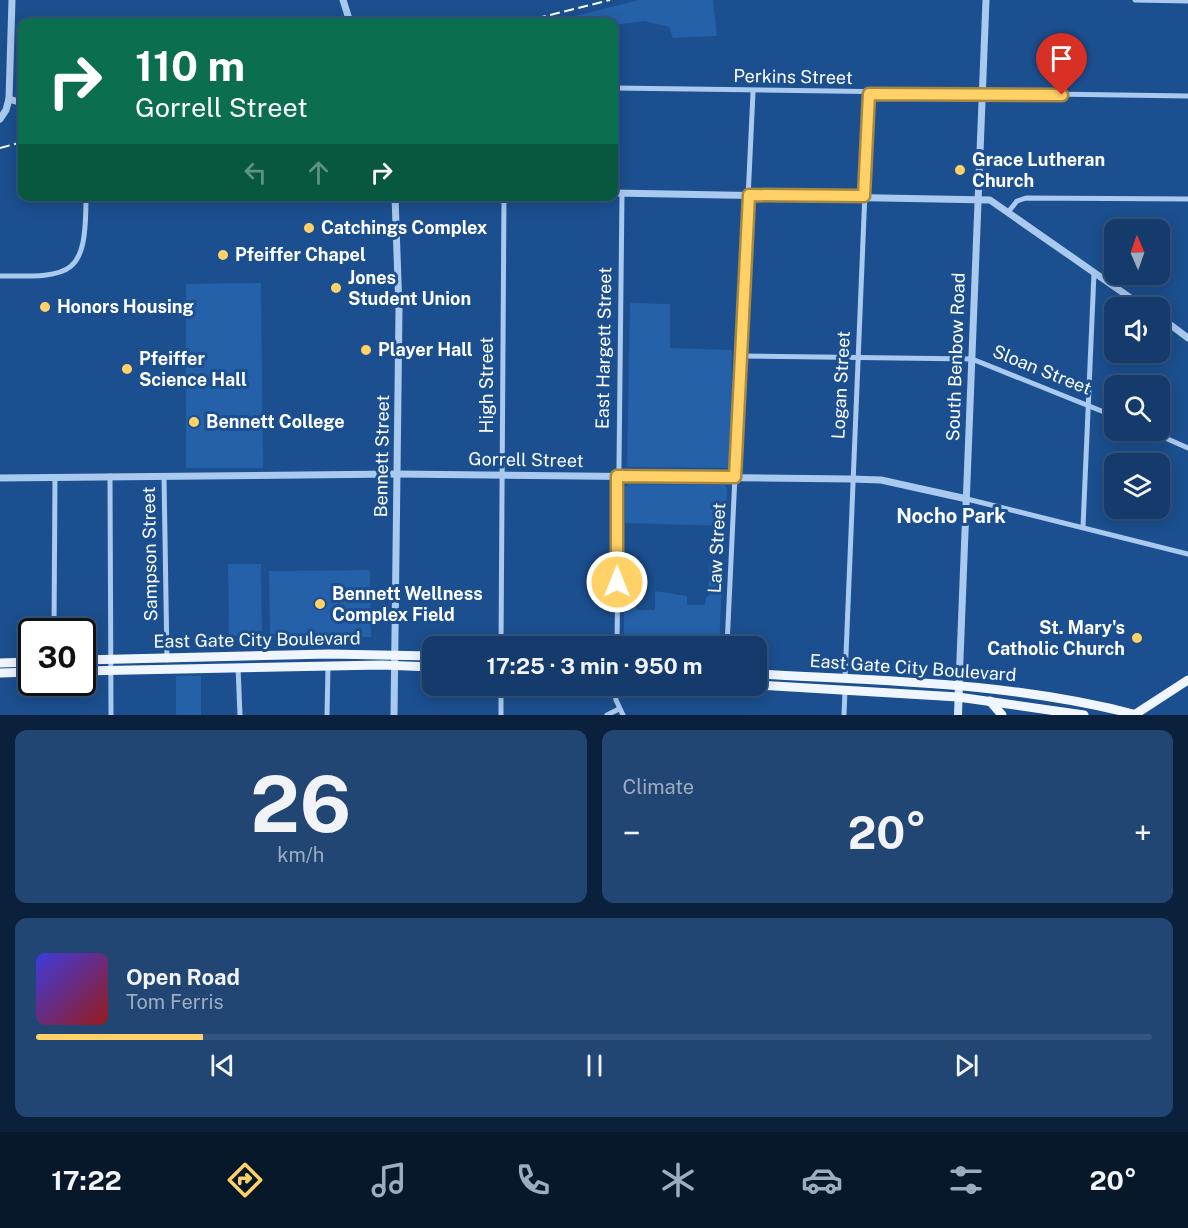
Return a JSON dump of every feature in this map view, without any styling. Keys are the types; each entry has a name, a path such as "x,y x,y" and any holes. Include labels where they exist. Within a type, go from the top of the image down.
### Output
{"main road":[{"name":"East Gate City Boulevard","path":"96,662 110,664 167,663 422,656"},
{"path":"0,663 18,662"},
{"name":"East Gate City Boulevard","path":"167,663 238,667 422,666"},
{"name":"East Gate City Boulevard","path":"96,668 110,664"},
{"path":"0,673 18,672"},
{"name":"East Gate City Boulevard","path":"767,675 959,684 1081,700 1135,715"},
{"path":"1135,715 1188,680"},
{"name":"South Benbow Road","path":"958,715 959,684"},
{"name":"East Gate City Boulevard","path":"767,686 958,697 1079,715"},
{"path":"990,701 1002,715"}],"street":[{"path":"0,119 9,99 12,0"},
{"path":"343,0 349,18"},
{"name":"South Benbow Road","path":"959,684 980,198 986,0"},
{"path":"1135,0 1188,1"},
{"name":"Perkins Street","path":"618,88 869,94 1188,96"},
{"name":"Law Street","path":"727,636 753,92"},
{"name":"Logan Street","path":"845,679 851,479 869,94"},
{"path":"9,99 18,102"},
{"path":"618,193 980,198 990,200 1009,211 1129,297"},
{"path":"1009,211 1017,201 1026,198 1188,199"},
{"path":"0,276 60,274 71,267 82,249 86,201"},
{"name":"Bennett Street","path":"394,715 399,310 395,201"},
{"name":"High Street","path":"501,636 504,201"},
{"name":"East Hargett Street","path":"617,636 618,201"},
{"path":"1083,527 1094,273"},
{"path":"1170,324 1188,338"},
{"name":"Sloan Street","path":"740,356 972,359 1104,412"},
{"path":"1170,440 1188,448"},
{"name":"Gorrell Street","path":"0,478 396,474 881,480 1188,554"},
{"path":"110,476 111,715"},
{"name":"Sampson Street","path":"165,476 167,663"},
{"path":"54,618 55,477"},
{"path":"238,667 240,715"},
{"path":"327,715 328,667"},
{"path":"844,715 845,690"},
{"path":"501,696 501,715"},
{"path":"617,696 623,715"},
{"path":"607,715 620,709"}],"shaded area":[{"path":"638,0 713,0 717,36 673,38 669,27 644,21 618,24 618,18 568,18"},
{"path":"261,283 263,468 186,468 186,284"},
{"path":"630,303 670,304 670,348 732,350 730,468 627,467"},
{"path":"628,484 725,485 727,488 725,526 625,523 625,487"},
{"path":"624,561 636,562 636,607 638,610 655,610 655,591 687,596 687,605 705,605 706,597 709,596 709,565 723,565 719,636 624,636"},
{"path":"228,564 261,564 262,635 229,636"},
{"name":"Bennett Wellness Complex Field","path":"370,570 371,637 270,638 269,571"},
{"path":"176,676 201,676 201,715 176,715"}],"railway":[{"path":"538,18 610,0"},
{"path":"0,148 18,143"}],"place":[{"name":"Grace Lutheran Church","path":"960,170"},
{"name":"Catchings Complex","path":"309,228"},
{"name":"Pfeiffer Chapel","path":"223,255"},
{"name":"Jones Student Union","path":"336,288"},
{"name":"Honors Housing","path":"45,307"},
{"name":"Player Hall","path":"366,350"},
{"name":"Pfeiffer Science Hall","path":"127,369"},
{"name":"Bennett College","path":"194,422"},
{"name":"Bennett Wellness Complex Field","path":"320,604"},
{"name":"St. Mary's Catholic Church","path":"1137,638"}],"district":[{"name":"Nocho Park","path":"951,516"}],"route":[{"path":"617,582 617,476 735,477 749,195 864,196 869,94 1062,95"}]}
